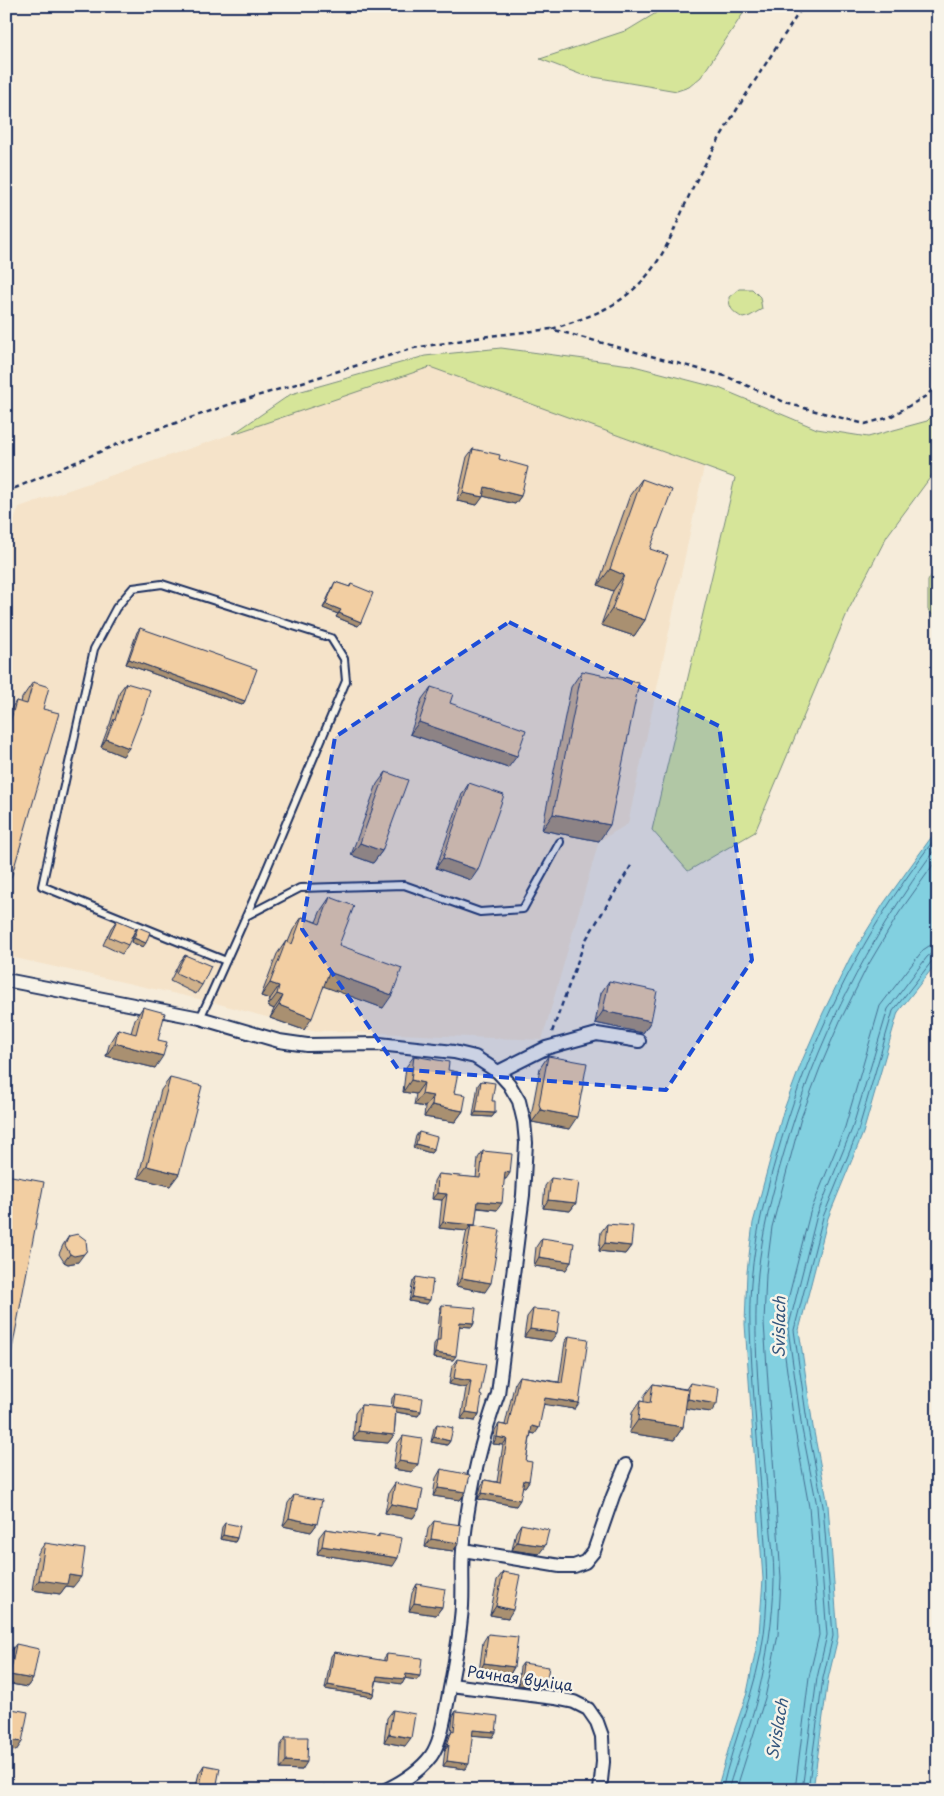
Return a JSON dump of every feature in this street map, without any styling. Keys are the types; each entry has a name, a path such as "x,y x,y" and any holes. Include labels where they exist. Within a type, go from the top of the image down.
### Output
{"street":[{"path":"6,980 200,1018 257,1036 288,1042 307,1045 379,1044 454,1052 475,1057 498,1072 509,1084 519,1101 526,1143 523,1195 498,1394 488,1420 470,1497 463,1550 462,1617 451,1685 436,1745 431,1756 414,1773 386,1790"},
{"path":"498,1072 546,1048 597,1034 639,1041"},
{"path":"463,1550 560,1566 574,1566 585,1562 594,1552 626,1465"},
{"name":"Рачная вуліца","path":"451,1685 555,1698 574,1702 588,1709 597,1722 602,1736 603,1762 600,1790"}],"lane":[{"path":"200,1018 226,961 246,916 346,681 344,659 331,638 162,584 133,588 116,608 94,649 42,886 226,961"},
{"path":"246,916 300,888 404,885 480,912 523,909 560,842"}],"path":[{"path":"6,492 132,438 234,403 370,361 414,348 489,336 551,329 612,305 628,294 648,274 662,256 694,186 740,107 803,6"},
{"path":"551,329 725,376 789,404 865,424 890,417 926,396 938,384"},
{"path":"546,1048 585,941 631,866"}],"highlighted area":[{"path":"509,622 719,726 752,960 666,1090 398,1069 302,929 335,737"}],"shaded area":[{"path":"430,366 704,467 628,824 599,841 542,1040 304,1030 270,1018 208,1001 6,956 6,542 19,507"}],"green space":[{"path":"662,6 748,6 701,77 689,87 677,91 582,75 540,59 628,30 656,13"},
{"path":"739,289 752,289 760,297 762,309 743,318 734,312 729,297"},
{"path":"501,348 630,365 719,388 817,429 868,437 927,421 938,410 938,467 887,536 848,611 755,832 688,871 652,830 735,478 430,367 233,434 291,394 425,356"},
{"path":"938,564 938,621 928,610 928,581"}],"water":[{"name":"Svislach","path":"938,828 938,961 898,1012 863,1133 828,1218 799,1330 813,1427 828,1505 838,1637 828,1679 813,1790 717,1790 747,1693 759,1634 763,1579 745,1324 747,1272 753,1223 783,1112 823,1013 850,958 884,903"}],"building":[{"path":"473,449 500,455 499,459 528,467 521,496 485,487 483,497 463,493"},
{"path":"642,479 672,490 650,549 668,555 645,620 612,609 624,575 610,569"},
{"path":"335,582 350,587 351,584 373,593 361,622 339,613 341,610 326,604"},
{"path":"140,628 257,669 245,701 129,659"},
{"path":"582,671 639,683 610,825 553,814"},
{"path":"33,682 49,687 43,709 59,713 11,878 6,877 6,737 16,701 27,704"},
{"path":"126,683 150,690 143,714 129,748 106,739 115,720"},
{"path":"431,687 453,694 450,703 526,730 517,756 419,722"},
{"path":"386,772 408,780 382,851 360,843"},
{"path":"469,783 504,795 478,870 443,858"},
{"path":"330,897 354,906 339,945 402,968 392,995 329,972 312,1018 279,1005 283,996 277,994 279,986 270,983 286,941 292,944 302,917 320,924"},
{"path":"117,920 136,928 128,945 109,937"},
{"path":"138,927 150,932 146,943 134,938"},
{"path":"185,955 211,966 202,985 176,973"},
{"path":"609,981 657,991 651,1021 603,1011"},
{"path":"143,1007 165,1013 158,1040 167,1042 163,1056 115,1043 118,1029 136,1034"},
{"path":"414,1056 449,1062 448,1070 458,1072 454,1093 466,1095 463,1111 432,1105 433,1096 422,1094 424,1083 411,1080"},
{"path":"548,1056 587,1063 577,1117 541,1110 539,1104"},
{"path":"170,1078 202,1086 179,1174 147,1166"},
{"path":"481,1081 495,1083 492,1101 495,1101 495,1113 476,1112"},
{"path":"419,1132 437,1137 434,1149 416,1144"},
{"path":"483,1151 512,1154 510,1173 505,1172 502,1203 478,1201 475,1225 443,1222 447,1194 437,1193 438,1174 480,1178"},
{"path":"6,1175 44,1182 8,1370 6,1369"},
{"path":"551,1178 579,1182 576,1203 548,1200"},
{"path":"607,1224 633,1226 631,1246 605,1243"},
{"path":"471,1225 500,1230 491,1283 462,1278"},
{"path":"78,1234 86,1240 87,1250 84,1254 74,1256 70,1254 65,1245 69,1236"},
{"path":"542,1238 574,1243 571,1262 539,1257"},
{"path":"416,1277 433,1280 430,1300 412,1297"},
{"path":"442,1305 476,1308 474,1323 460,1322 456,1356 435,1353 437,1340 440,1340"},
{"path":"533,1309 560,1311 557,1333 530,1329"},
{"path":"569,1336 588,1339 579,1403 545,1398 539,1428 532,1426 526,1461 532,1462 529,1481 524,1480 520,1500 482,1493 485,1480 500,1483 507,1439 497,1437 499,1424 508,1426 519,1376 562,1383"},
{"path":"457,1359 486,1364 480,1395 482,1396 479,1414 466,1412 471,1381 454,1378"},
{"path":"690,1383 719,1388 717,1404 688,1399"},
{"path":"653,1384 688,1390 683,1427 638,1420 640,1401 650,1403"},
{"path":"395,1394 423,1398 421,1411 393,1407"},
{"path":"361,1405 396,1408 394,1435 358,1431"},
{"path":"437,1424 453,1428 450,1441 434,1437"},
{"path":"403,1436 422,1439 418,1464 399,1461"},
{"path":"441,1469 470,1475 466,1492 438,1488"},
{"path":"395,1483 423,1489 419,1509 391,1504"},
{"path":"294,1495 322,1500 317,1524 289,1518"},
{"path":"434,1521 461,1525 459,1543 431,1539"},
{"path":"225,1523 240,1526 237,1538 223,1535"},
{"path":"521,1524 549,1530 545,1546 517,1542"},
{"path":"325,1529 379,1537 379,1534 402,1538 398,1558 322,1546"},
{"path":"45,1543 85,1549 81,1577 69,1575 67,1584 39,1580"},
{"path":"503,1572 520,1575 513,1610 496,1606"},
{"path":"417,1584 445,1589 442,1607 414,1603"},
{"path":"488,1634 518,1637 514,1667 484,1663"},
{"path":"16,1644 39,1649 33,1679 10,1675"},
{"path":"334,1652 386,1661 387,1654 422,1658 420,1676 406,1674 405,1679 377,1676 374,1693 328,1685"},
{"path":"523,1663 549,1667 546,1684 521,1680"},
{"path":"6,1708 28,1712 22,1742 6,1739"},
{"path":"393,1710 415,1714 411,1738 389,1734"},
{"path":"456,1711 498,1716 496,1732 473,1730 469,1764 447,1761 449,1745 447,1745 452,1730 454,1731"},
{"path":"286,1737 308,1737 307,1762 286,1761"},
{"path":"204,1765 220,1768 216,1789 200,1786"},
{"path":"323,1786 345,1789 322,1790"}]}
